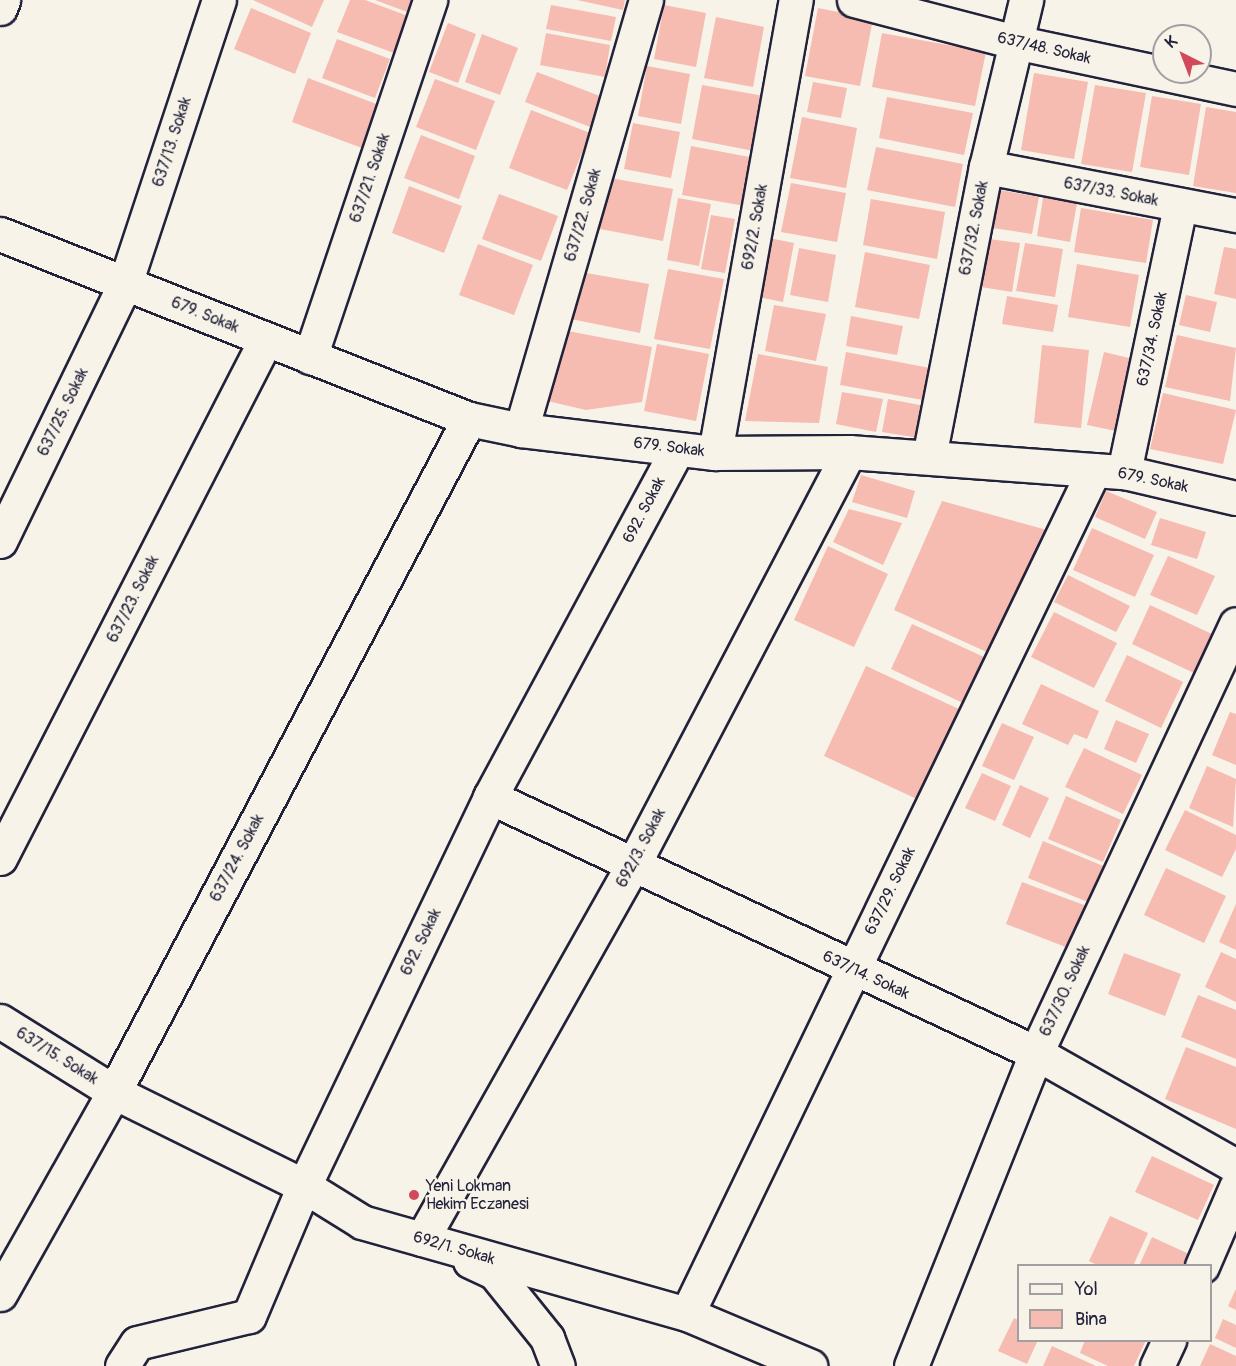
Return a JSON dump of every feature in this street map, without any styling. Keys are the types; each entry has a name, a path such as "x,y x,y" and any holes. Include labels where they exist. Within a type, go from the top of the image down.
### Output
{"street":[{"path":"0,8 3,0"},
{"name":"637/13. Sokak","path":"125,284 219,0"},
{"name":"637/21. Sokak","path":"310,357 430,0"},
{"name":"637/22. Sokak","path":"521,429 646,0"},
{"name":"692/2. Sokak","path":"715,453 795,0"},
{"name":"637/48. Sokak","path":"854,0 1015,42 1236,89"},
{"name":"637/32. Sokak","path":"929,457 986,167 1026,0"},
{"name":"637/33. Sokak","path":"986,167 1236,215"},
{"name":"637/34. Sokak","path":"1109,471 1180,206"},
{"name":"679. Sokak","path":"0,234 469,419 521,429 677,450 715,453 849,452 1109,471 1236,498"},
{"name":"637/25. Sokak","path":"0,541 125,284"},
{"name":"637/23. Sokak","path":"0,858 267,339"},
{"name":"637/24. Sokak","path":"0,1294 114,1092 469,419"},
{"name":"692. Sokak","path":"122,1366 137,1343 249,1316 304,1186 490,797 677,450"},
{"name":"692/3. Sokak","path":"422,1239 633,865 849,452"},
{"name":"637/29. Sokak","path":"687,1314 852,969 1109,471"},
{"name":"637/30. Sokak","path":"911,1366 1036,1053 1236,624"},
{"name":"637/14. Sokak","path":"490,797 852,969 1036,1053 1236,1166"},
{"name":"637/15. Sokak","path":"0,1021 114,1092"},
{"name":"692/1. Sokak","path":"114,1092 304,1186 362,1222 687,1314 810,1366"},
{"path":"1203,1264 1236,1187"},
{"path":"422,1239 494,1272 547,1338 558,1366"},
{"path":"1157,1366 1168,1342"}],"building":[{"path":"253,0 324,0 312,27"},
{"path":"350,0 365,0 408,16 394,53 337,32"},
{"path":"375,0 415,0 410,13"},
{"path":"577,0 625,0 623,10"},
{"path":"551,5 616,17 611,41 546,29"},
{"path":"664,5 706,13 696,67 654,59"},
{"path":"251,8 311,33 295,74 234,49"},
{"path":"818,8 873,19 860,86 805,76"},
{"path":"716,17 764,27 753,87 704,78"},
{"path":"448,23 476,34 458,83 429,72"},
{"path":"546,33 610,45 605,77 540,65"},
{"path":"882,33 986,52 975,106 872,87"},
{"path":"482,34 518,48 500,95 465,82"},
{"path":"337,39 390,59 375,98 322,78"},
{"path":"647,66 690,74 681,124 638,116"},
{"path":"537,72 605,98 593,128 525,102"},
{"path":"1034,73 1088,82 1074,159 1021,150"},
{"path":"308,78 379,105 362,148 292,122"},
{"path":"435,79 495,101 476,150 416,127"},
{"path":"813,82 847,88 841,118 807,112"},
{"path":"702,85 764,96 754,151 692,139"},
{"path":"1095,85 1146,93 1132,172 1081,164"},
{"path":"1152,96 1201,104 1189,175 1140,167"},
{"path":"887,97 973,113 964,155 879,138"},
{"path":"1206,107 1236,112 1236,193 1193,186"},
{"path":"531,110 590,133 567,190 509,168"},
{"path":"802,117 857,128 846,188 790,178"},
{"path":"633,123 680,132 671,178 624,169"},
{"path":"421,135 475,156 459,199 404,178"},
{"path":"691,146 755,158 745,206 682,195"},
{"path":"876,147 963,164 955,207 867,190"},
{"path":"604,177 673,189 663,241 595,228"},
{"path":"791,183 846,193 837,242 781,232"},
{"path":"409,186 462,206 444,253 392,233"},
{"path":"999,190 1039,197 1032,234 993,228"},
{"path":"1044,192 1078,198 1070,242 1037,236"},
{"path":"499,194 558,216 541,261 482,239"},
{"path":"678,198 711,204 699,266 667,260"},
{"path":"871,199 945,212 937,259 863,245"},
{"path":"1081,208 1153,220 1146,263 1074,252"},
{"path":"711,215 735,219 725,273 701,269"},
{"path":"769,238 794,243 783,302 758,297"},
{"path":"989,239 1020,243 1012,292 981,287"},
{"path":"1025,243 1063,249 1055,297 1016,291"},
{"path":"478,244 533,265 514,315 459,295"},
{"path":"1224,247 1236,249 1236,299 1214,294"},
{"path":"799,248 836,255 828,302 790,295"},
{"path":"865,252 930,265 919,319 855,307"},
{"path":"1077,264 1139,275 1130,327 1068,317"},
{"path":"668,269 724,279 710,349 654,339"},
{"path":"575,271 649,284 640,333 566,318"},
{"path":"1186,295 1217,302 1210,332 1179,325"},
{"path":"1007,296 1058,305 1053,332 1002,324"},
{"path":"774,305 826,314 816,361 765,351"},
{"path":"851,316 903,326 897,355 846,346"},
{"path":"557,329 652,347 642,402 586,410 543,400"},
{"path":"1177,335 1236,348 1230,401 1165,387"},
{"path":"657,344 709,354 696,421 644,411"},
{"path":"1042,345 1089,350 1081,428 1034,423"},
{"path":"846,352 930,368 923,400 840,385"},
{"path":"1104,352 1133,359 1116,431 1087,425"},
{"path":"758,354 828,367 819,423 745,421"},
{"path":"842,392 883,399 876,432 836,424"},
{"path":"1163,393 1236,410 1223,464 1150,449"},
{"path":"888,399 925,406 919,438 882,432"},
{"path":"861,475 915,491 907,518 852,502"},
{"path":"1106,491 1157,512 1145,539 1095,517"},
{"path":"942,501 1047,530 989,653 894,610"},
{"path":"849,509 902,523 883,565 833,542"},
{"path":"1160,518 1206,532 1197,559 1151,545"},
{"path":"1092,528 1154,555 1135,597 1073,570"},
{"path":"828,546 888,574 854,647 794,620"},
{"path":"1168,556 1215,576 1197,615 1150,595"},
{"path":"1068,575 1130,606 1116,632 1054,602"},
{"path":"1150,605 1212,634 1194,673 1132,644"},
{"path":"1054,612 1117,643 1094,688 1031,657"},
{"path":"912,624 984,657 963,703 891,669"},
{"path":"1127,655 1183,682 1161,728 1105,701"},
{"path":"866,666 961,710 919,800 824,756"},
{"path":"1041,684 1099,711 1087,739 1074,734 1068,745 1022,724"},
{"path":"1230,712 1236,714 1236,765 1212,755"},
{"path":"1116,720 1149,734 1136,763 1104,749"},
{"path":"1002,723 1034,737 1014,780 982,766"},
{"path":"1084,748 1142,775 1123,814 1065,787"},
{"path":"1207,766 1236,779 1233,827 1189,808"},
{"path":"982,773 1011,786 995,821 965,808"},
{"path":"1020,785 1049,798 1030,838 1002,825"},
{"path":"1066,796 1121,820 1103,862 1048,839"},
{"path":"1185,810 1236,835 1236,849 1222,877 1165,850"},
{"path":"1043,841 1103,866 1088,902 1028,878"},
{"path":"1166,868 1226,896 1204,943 1144,915"},
{"path":"1022,882 1092,908 1076,951 1006,924"},
{"path":"1236,904 1236,950 1219,942"},
{"path":"1221,952 1236,959 1236,1002 1205,987"},
{"path":"1124,953 1181,974 1165,1016 1108,994"},
{"path":"1198,995 1236,1010 1236,1059 1181,1037"},
{"path":"1186,1047 1236,1067 1236,1129 1165,1099"},
{"path":"1152,1156 1214,1185 1198,1220 1135,1192"},
{"path":"1110,1216 1148,1233 1134,1264 1095,1264 1089,1261"},
{"path":"1152,1237 1189,1254 1185,1264 1140,1264"},
{"path":"1236,1289 1236,1310 1228,1306"},
{"path":"1014,1318 1017,1320 1017,1342 1037,1342 1027,1364 998,1351"},
{"path":"1223,1319 1236,1325 1236,1348 1215,1338"},
{"path":"1084,1342 1145,1342 1134,1366 1108,1366 1080,1353"},
{"path":"1210,1344 1236,1356 1236,1366 1200,1366"},
{"path":"1052,1346 1096,1366 1043,1366"}],"place":[{"name":"Yeni Lokman Hekim Eczanesi","path":"414,1195"}]}
